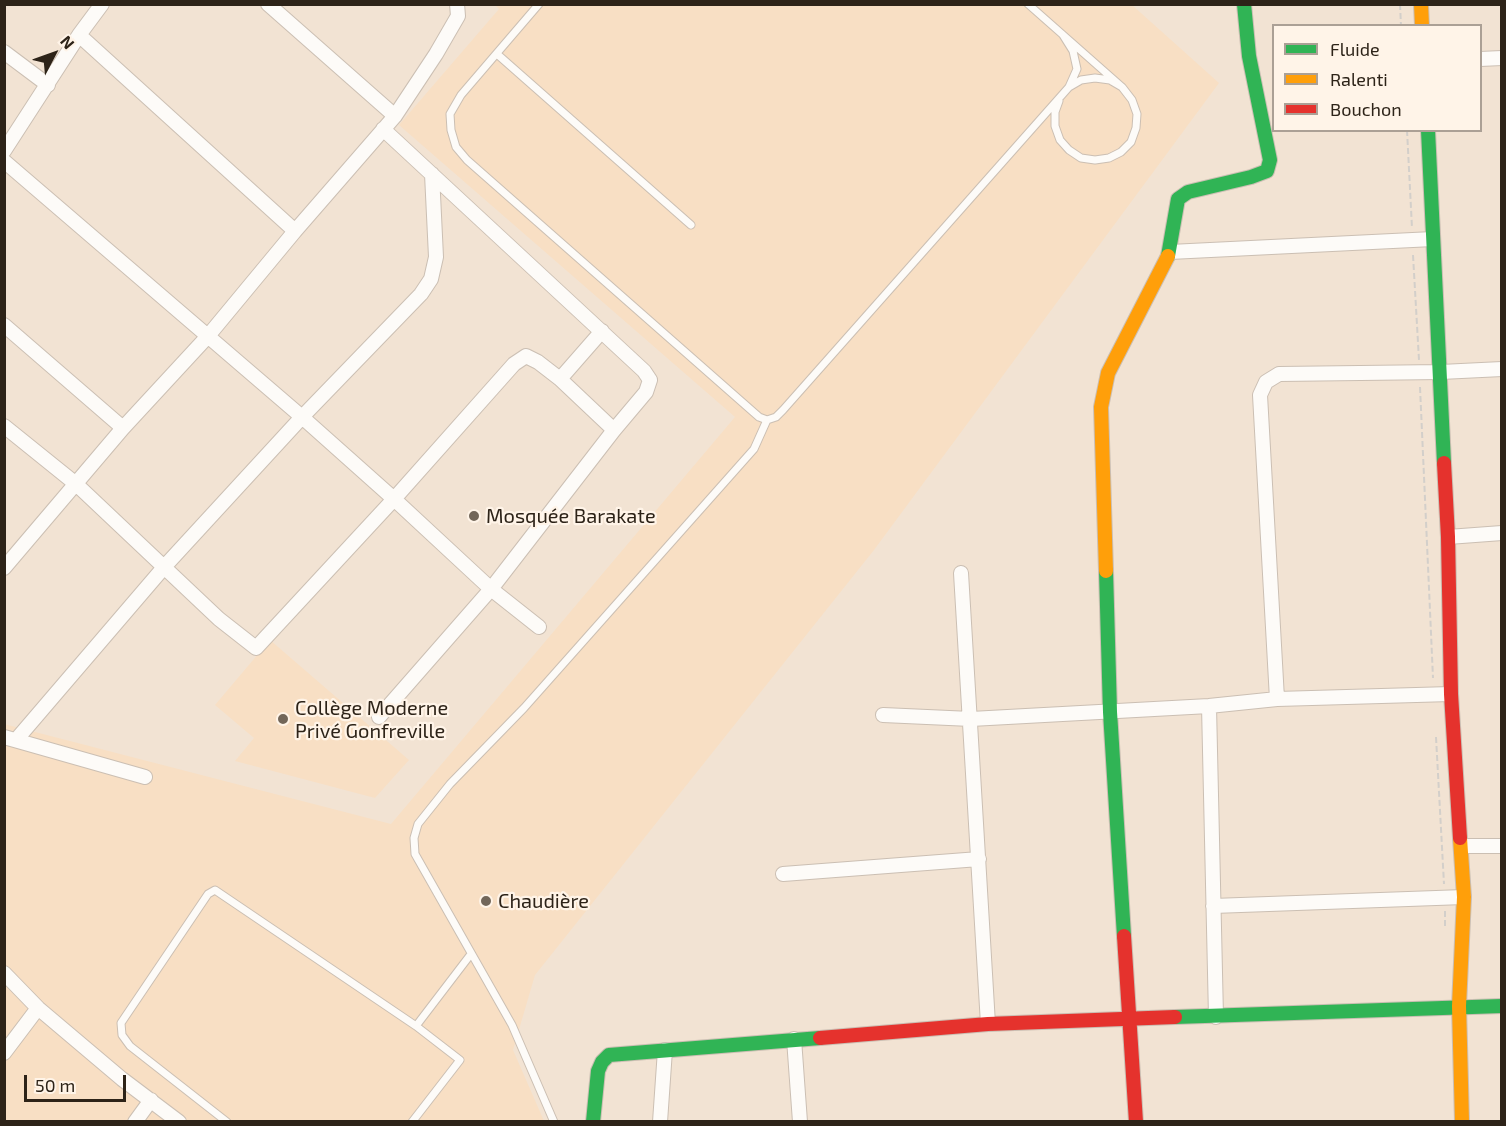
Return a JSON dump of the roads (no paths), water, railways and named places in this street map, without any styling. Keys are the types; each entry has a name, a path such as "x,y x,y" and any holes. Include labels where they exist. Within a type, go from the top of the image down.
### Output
{"street":[{"path":"4,151 79,35 102,4"},
{"path":"268,4 395,116"},
{"path":"4,568 395,116 458,16 457,4"},
{"path":"1136,1122 1110,712 1101,407 1108,373 1170,252 1178,200 1181,195 1267,171 1270,160 1249,56 1244,4"},
{"path":"1421,4 1422,24"},
{"path":"79,35 295,231"},
{"path":"4,52 48,85"},
{"path":"1482,59 1502,58"},
{"path":"380,717 491,589 646,392 650,380 644,370 383,129"},
{"path":"1428,132 1448,537 1451,694 1464,897 1459,1006 1462,1122"},
{"path":"4,161 302,417 394,498 491,589 539,627"},
{"path":"145,777 10,738 302,417 421,294 431,279 436,256 432,174"},
{"path":"1170,252 1433,239"},
{"path":"4,325 123,428"},
{"path":"560,379 602,332"},
{"path":"4,426 76,484 219,619 256,648 514,364 525,356 538,362 560,379 614,430"},
{"path":"1277,699 1260,395 1266,382 1279,374 1419,373 1502,369"},
{"path":"1448,537 1502,533"},
{"path":"961,573 988,1024"},
{"path":"884,716 971,719 1209,706 1277,699 1451,694"},
{"path":"1209,706 1216,1017"},
{"path":"1462,846 1502,846"},
{"path":"783,874 979,859"},
{"path":"1214,906 1464,897"},
{"path":"4,973 38,1008 122,1079 179,1122"},
{"path":"593,1122 598,1071 602,1062 609,1055 988,1024 1502,1006"},
{"path":"4,1053 38,1008"},
{"path":"794,1040 800,1122"},
{"path":"660,1122 665,1050"},
{"path":"135,1122 151,1100"}],"lane":[{"path":"1028,4 1122,87 1132,100 1137,114 1136,128 1131,142 1121,152 1109,158 1095,160 1081,158 1060,140 1055,126 1055,112 1060,98 1069,87 1077,69 1073,51 1063,35"},
{"path":"535,7 461,95 450,114 451,130 456,147 467,160 759,417 767,420 776,417 783,410 1069,87 1081,80 1095,78 1110,80 1122,87"},
{"path":"497,54 691,225"},
{"path":"554,1122 512,1025 415,854 414,838 418,824 450,784 524,708 754,449 767,420"},
{"path":"227,1122 130,1046 122,1035 121,1023 208,894 215,890 416,1026 460,1060 412,1122"},
{"path":"416,1026 471,954"}],"place":[{"name":"Mosquée Barakate","path":"474,516"},
{"name":"Collège Moderne Privé Gonfreville","path":"283,719"},
{"name":"Chaudière","path":"486,901"}]}
